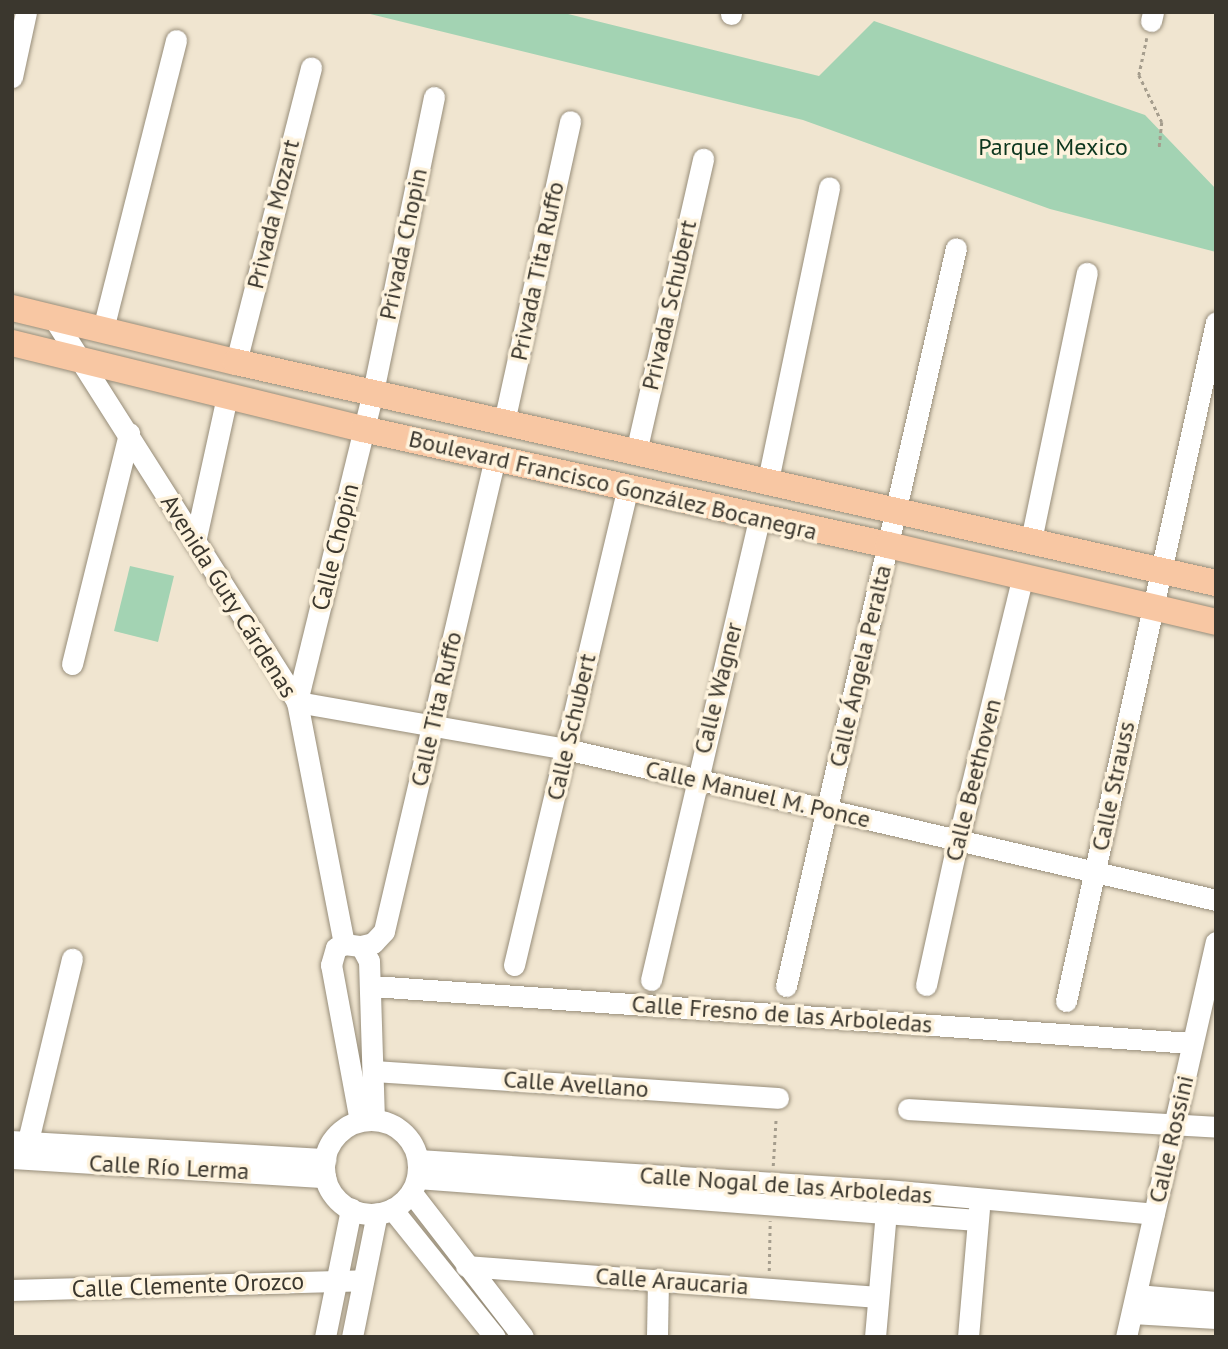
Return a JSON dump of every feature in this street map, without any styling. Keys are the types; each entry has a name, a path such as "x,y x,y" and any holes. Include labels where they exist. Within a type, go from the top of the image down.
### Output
{"main road":[{"name":"Boulevard Francisco González Bocanegra","path":"12,308 236,362 1216,583"},
{"name":"Boulevard Francisco González Bocanegra","path":"12,343 363,429 759,519 888,545 1216,622"},
{"path":"622,488 631,450"}],"street":[{"path":"12,77 26,12"},
{"path":"103,330 176,40"},
{"name":"Privada Mozart","path":"236,362 311,67"},
{"name":"Privada Chopin","path":"373,392 434,97"},
{"name":"Privada Tita Ruffo","path":"504,422 570,121"},
{"name":"Privada Schubert","path":"631,450 703,159"},
{"path":"768,480 830,187"},
{"name":"Calle Ángela Peralta","path":"786,986 956,248"},
{"path":"1031,540 1087,272"},
{"name":"Avenida Guty Cárdenas","path":"53,317 297,702 352,945 369,961 372,985 373,1071 367,1121"},
{"name":"Calle Strauss","path":"1066,1001 1216,322"},
{"name":"Calle Chopin","path":"297,702 373,392"},
{"path":"195,542 227,397"},
{"path":"72,664 129,433"},
{"name":"Calle Tita Ruffo","path":"352,945 373,943 384,931 495,459"},
{"name":"Calle Schubert","path":"514,965 566,749 622,488"},
{"name":"Calle Wagner","path":"651,979 759,519"},
{"name":"Calle Beethoven","path":"926,985 958,839 1023,576"},
{"name":"Calle Manuel M. Ponce","path":"297,702 433,723 566,749 1216,900"},
{"name":"Calle Rossini","path":"1126,1337 1216,942"},
{"path":"352,945 336,948 331,965 367,1121"},
{"path":"19,1150 72,959"},
{"name":"Calle Fresno de las Arboledas","path":"372,985 1192,1043"},
{"name":"Calle Avellano","path":"373,1071 778,1097"},
{"path":"908,1109 1216,1127"},
{"path":"495,1337 384,1211 351,1209 340,1202 325,1168 331,1142 344,1129 367,1121 387,1123 408,1137 415,1177 466,1266 523,1337"},
{"name":"Calle Río Lerma","path":"19,1150 325,1168"},
{"path":"352,1337 363,1280 384,1211 415,1177"},
{"name":"Calle Nogal de las Arboledas","path":"415,1177 771,1193 887,1191 979,1210"},
{"path":"875,1337 887,1191"},
{"name":"Calle Nogal de las Arboledas","path":"771,1193 886,1214 979,1210 1154,1214"},
{"path":"325,1337 351,1209"},
{"path":"968,1337 979,1210"},
{"name":"Calle Araucaria","path":"466,1266 878,1297"},
{"path":"657,1337 658,1279"},
{"name":"Calle Clemente Orozco","path":"12,1290 363,1280"},
{"path":"1135,1304 1216,1302"},
{"path":"1135,1304 1216,1318"}],"path":[{"path":"1152,17 1139,75 1162,122 1159,149"},
{"path":"769,1288 771,1193 778,1097"}],"green space":[{"name":"Parque Mexico","path":"362,12 560,12 819,76 874,21 1145,115 1216,189 1216,252 1050,209 803,120"},
{"path":"130,566 174,576 158,642 114,631"}]}
